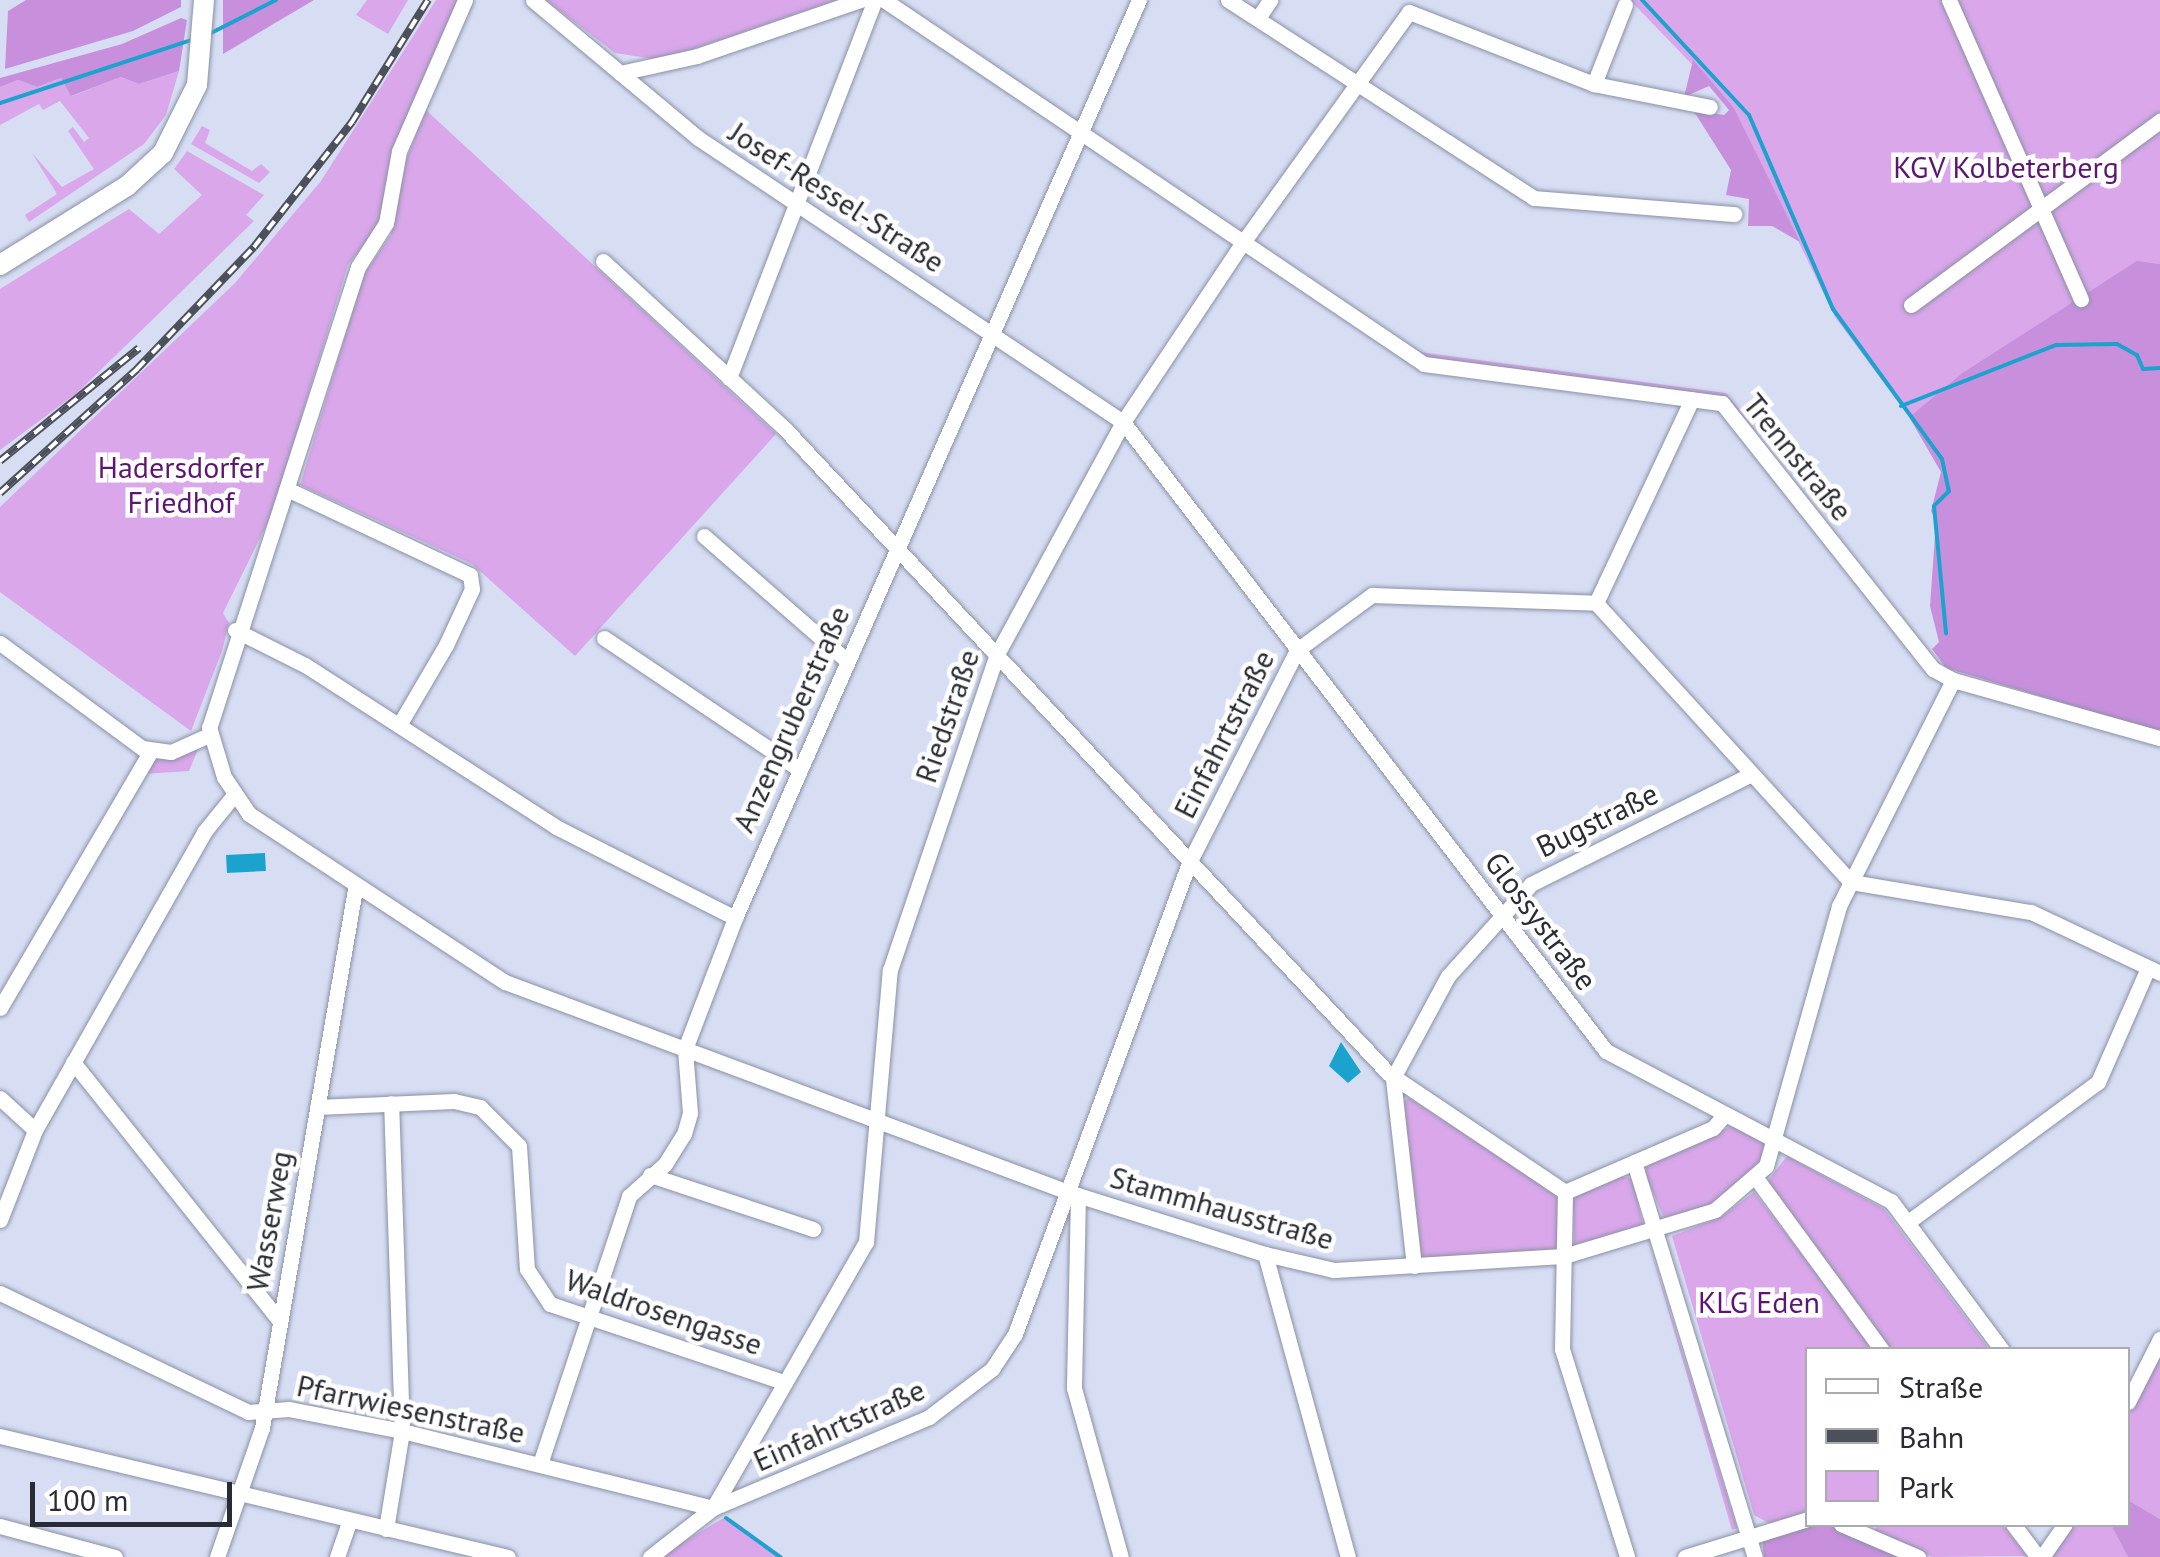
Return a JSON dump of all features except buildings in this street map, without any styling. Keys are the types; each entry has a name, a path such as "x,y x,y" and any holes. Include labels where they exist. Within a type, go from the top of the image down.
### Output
{"main road":[{"path":"0,265 150,167 187,114 203,53 204,3"}],"street":[{"path":"199,740 235,630 289,490 358,267 386,223 400,151 466,0"},
{"name":"Josef-Ressel-Straße","path":"533,0 673,120 1123,422"},
{"path":"620,73 697,56 860,0"},
{"path":"729,378 875,0"},
{"name":"Trennstraße","path":"884,0 1241,245 1424,364 1722,404 1933,668 1953,680 2160,738"},
{"name":"Anzengruberstraße","path":"540,1464 629,1196 672,1155 688,1124 685,1048 735,918 1139,0"},
{"path":"1228,0 1534,198 1734,214"},
{"path":"1258,18 1270,0"},
{"path":"1949,0 2080,299"},
{"path":"1626,5 1594,84 1710,108"},
{"name":"Riedstraße","path":"713,1508 866,1242 890,970 996,656 1123,422 1241,245 1409,12 1594,84"},
{"path":"1911,305 2160,121"},
{"path":"602,261 729,378 895,549 1392,1078 1565,1192"},
{"path":"1692,399 1596,603 1851,882 2031,912 2154,970 2098,1082 1908,1222"},
{"name":"Glossystraße","path":"1123,422 1606,1051 1887,1198 2000,1347"},
{"path":"289,490 470,575 472,588 446,645 399,725"},
{"path":"704,536 846,660"},
{"name":"Einfahrtstraße","path":"650,1557 713,1508 929,1417 978,1385 1015,1334 1073,1193 1190,862 1297,650 1375,594 1596,603"},
{"path":"235,630 305,665 556,828 735,918"},
{"path":"604,638 799,769"},
{"path":"0,643 150,752"},
{"path":"1880,1347 1756,1178 1778,1140 1834,919 1953,680"},
{"path":"0,1008 150,752 199,740"},
{"path":"0,1220 34,1130 212,819 234,795 199,740"},
{"name":"Bugstraße","path":"1392,1078 1448,976 1531,884 1750,775"},
{"name":"Stammhausstraße","path":"234,795 258,821 489,975 1073,1193 1265,1254 1334,1270 1564,1256 1721,1207 1756,1178"},
{"name":"Wasserweg","path":"217,1557 264,1413 355,889"},
{"path":"74,1062 280,1321"},
{"path":"1392,1078 1414,1266"},
{"path":"0,1098 34,1130"},
{"name":"Waldrosengasse","path":"317,1107 454,1101 480,1107 501,1122 519,1146 527,1268 534,1288 550,1304 783,1382"},
{"path":"386,1529 402,1431 390,1103"},
{"path":"1565,1192 1713,1128 1725,1114"},
{"path":"1634,1162 1755,1557"},
{"path":"650,1175 813,1229"},
{"path":"1565,1192 1562,1348 1627,1557"},
{"path":"1073,1193 1074,1388 1121,1557"},
{"path":"1265,1254 1348,1557"},
{"name":"Pfarrwiesenstraße","path":"0,1293 248,1412 289,1409 402,1431 713,1508"},
{"path":"2130,1398 2160,1339"},
{"path":"0,1436 238,1497 508,1557"},
{"path":"1686,1557 1805,1520"},
{"path":"337,1557 349,1522"},
{"path":"0,1526 115,1557"},
{"path":"2015,1527 2040,1557 2063,1527"},
{"path":"1868,1529 1918,1557"}],"green space":[{"path":"367,0 408,0 388,34 356,15"},
{"name":"Hadersdorfer Friedhof","path":"436,0 460,0 377,228 348,265 271,516 223,613 229,623 222,651 191,731 0,592 0,507 235,283 321,181"},
{"path":"546,0 837,0 661,60 615,53"},
{"name":"KGV Kolbeterberg","path":"1630,0 2160,0 2160,264 2137,262 1962,373 1909,417 1835,317 1734,108"},
{"path":"179,71 166,115 144,144 29,222 25,215 57,194 32,153 62,187 94,169 68,131 73,127 84,142 89,138 60,101 43,110 39,104 0,125 0,87 18,80 39,87 61,78 72,96 121,77 139,84"},
{"path":"426,110 776,434 575,656 472,564 300,485 364,274 391,235 406,160"},
{"path":"202,126 210,130 205,143 252,171 261,164 270,172 259,183 191,144"},
{"path":"187,151 264,195 246,215 254,221 77,393 0,450 0,289 129,209 159,234 202,195 174,169"},
{"path":"1420,352 1726,393 1765,441 1728,400 1429,359"},
{"path":"198,749 189,771 143,774 155,760"},
{"path":"1409,1098 1557,1194 1559,1245 1552,1252 1421,1259 1401,1103"},
{"path":"1732,1126 1767,1144 1763,1160 1719,1202 1664,1218 1645,1174 1647,1164"},
{"name":"KLG Eden","path":"1787,1156 1884,1209 1988,1347 1889,1347 1767,1182"},
{"path":"1618,1175 1633,1179 1643,1226 1574,1245 1573,1198"},
{"name":"KLG Eden","path":"1754,1192 1873,1347 1805,1347 1805,1514 1769,1523 1754,1515 1672,1236 1721,1217"},
{"path":"1648,1241 1737,1528 1732,1530"},
{"path":"2160,1352 2160,1519 2130,1501 2130,1408"},
{"path":"727,1516 784,1557 664,1557 678,1545"},
{"path":"1877,1527 2005,1527 2027,1556 1932,1557 1873,1531"},
{"path":"2071,1527 2112,1527 2128,1557 2051,1557"}],"shaded area":[{"path":"26,0 181,0 181,7 133,31 5,69 8,11"},
{"path":"223,0 314,0 223,54"},
{"path":"181,18 187,20 179,71 139,84 121,77 71,96 61,78 38,87 18,80 0,87 0,78 122,44"},
{"path":"1693,60 1734,108 1800,242 1772,226 1748,226 1749,199 1726,195 1731,170 1693,110 1724,115 1729,110 1709,86 1684,97"},
{"path":"2137,261 2160,264 2160,732 1946,668 1932,649 1939,642 1930,606 1936,521 1931,511 1941,472 1909,417 1962,373"},
{"path":"2130,1501 2160,1519 2160,1557 2128,1557 2112,1527 2130,1527"},
{"path":"1805,1525 1834,1527 1901,1557 1764,1557 1762,1539"}],"water":[{"path":"265,853 266,871 227,873 226,855"},
{"path":"1341,1042 1361,1072 1348,1083 1329,1066"}],"waterway":[{"path":"209,34 276,0"},
{"path":"1642,0 1749,115 1833,309 1942,459 1949,491 1934,506 1946,633"},
{"path":"0,103 195,39"},
{"path":"1901,406 2056,345 2117,344 2137,355 2143,369 2160,368"},
{"path":"726,1518 780,1557"}],"railway":[{"path":"0,493 137,369 254,247 352,122 428,0"},
{"path":"0,461 139,348"}]}
